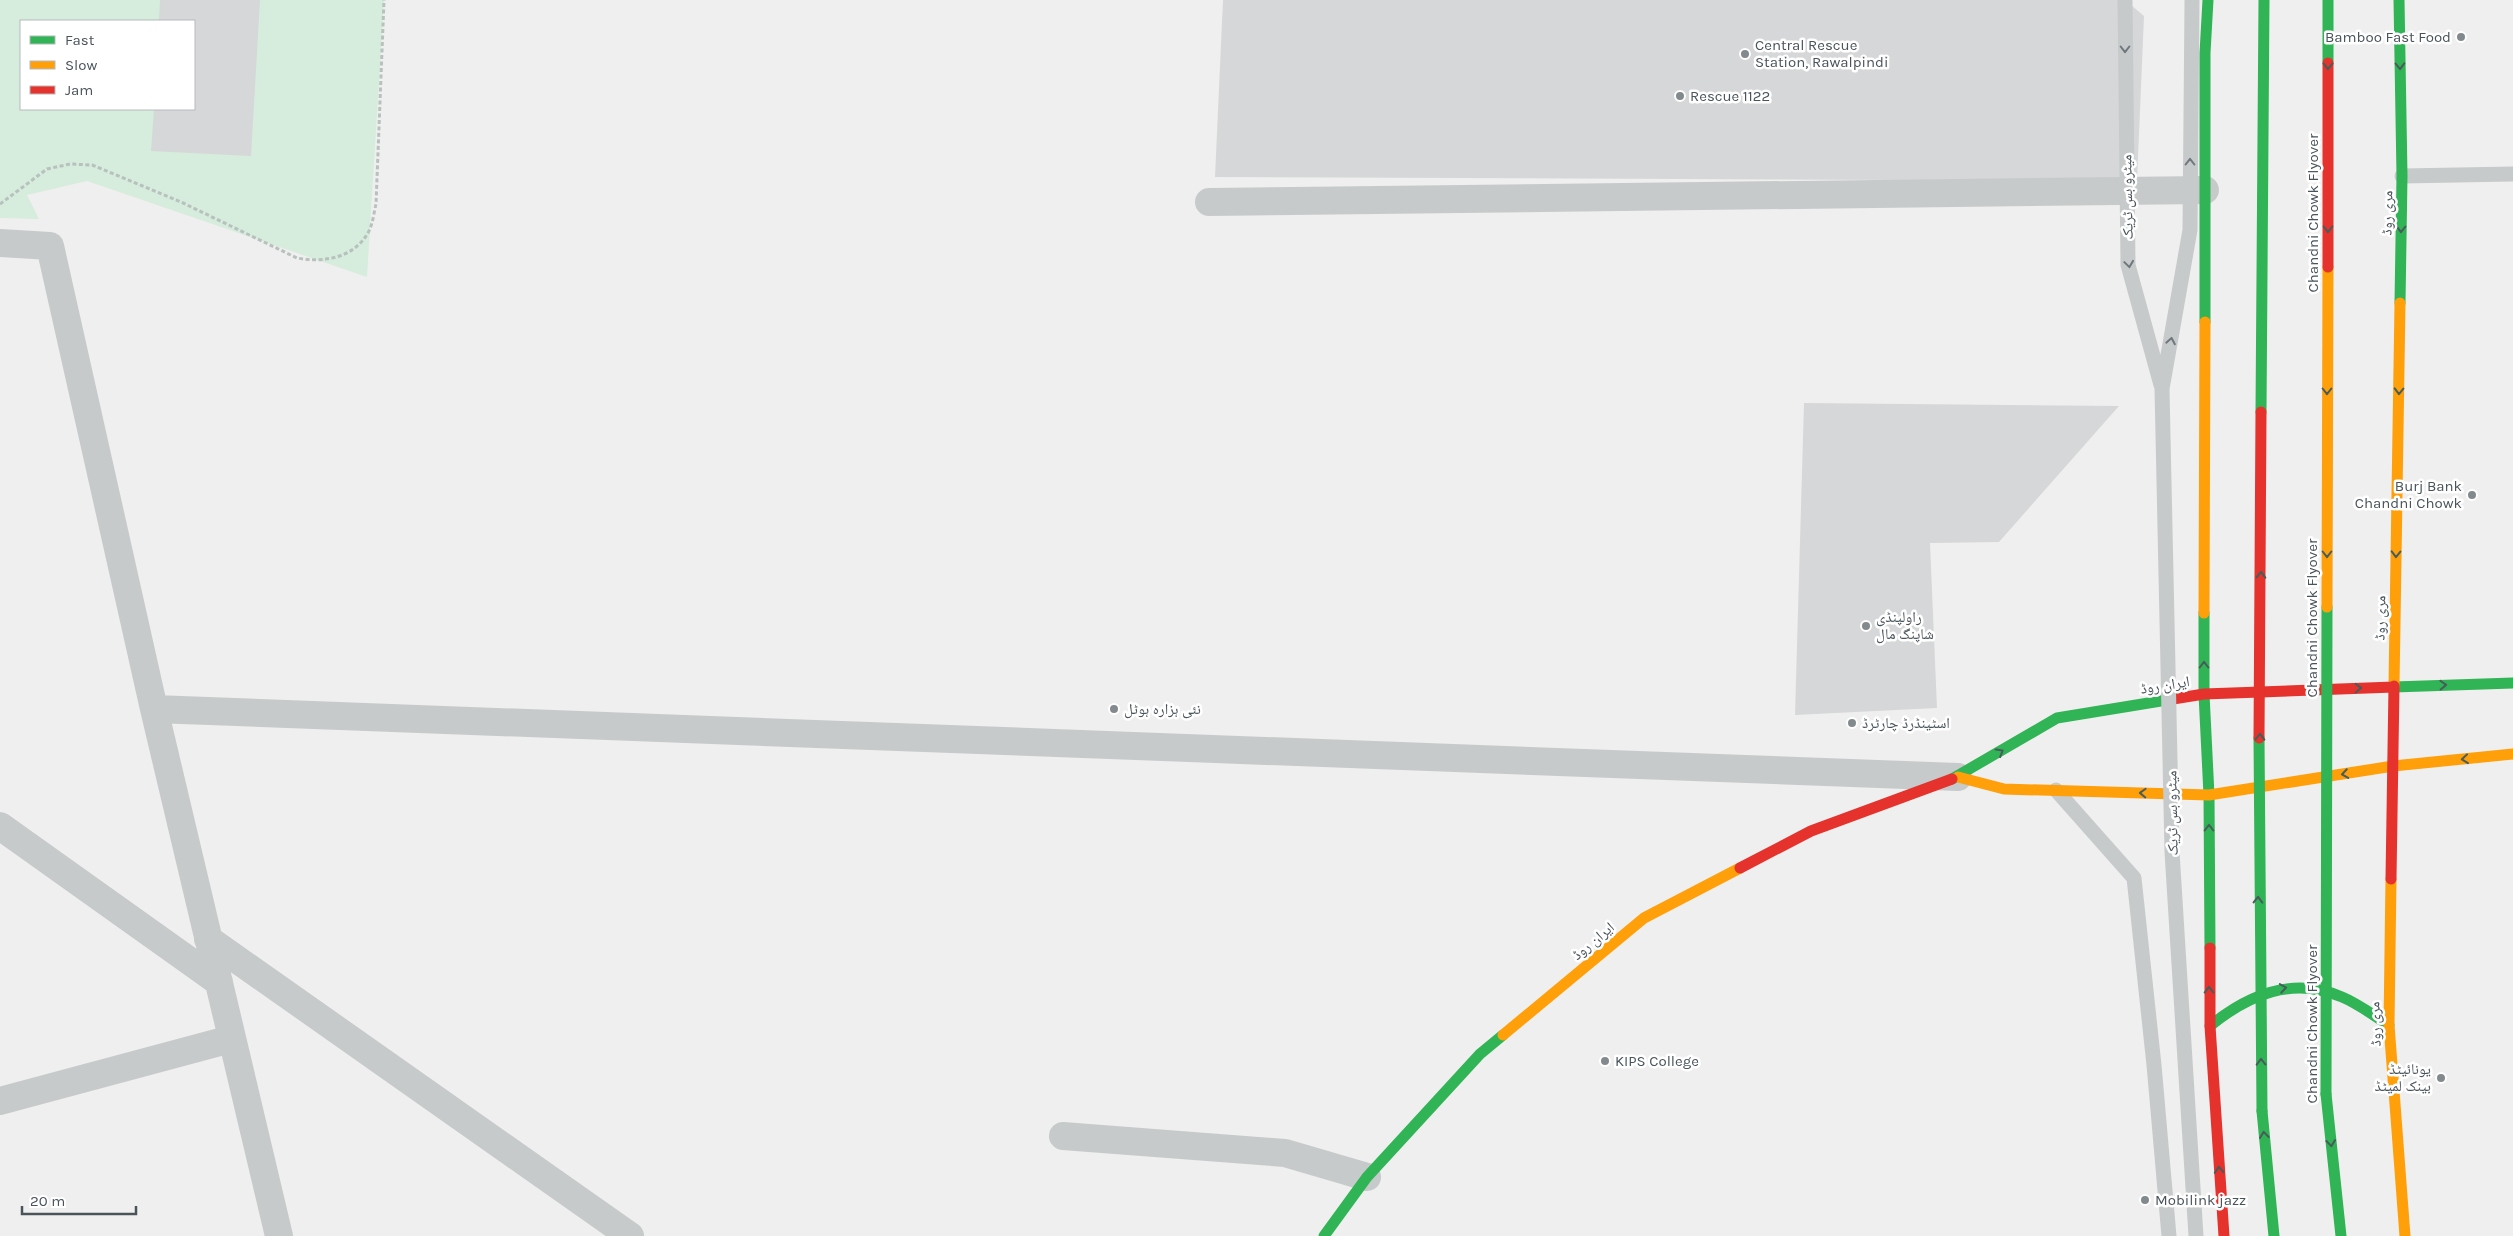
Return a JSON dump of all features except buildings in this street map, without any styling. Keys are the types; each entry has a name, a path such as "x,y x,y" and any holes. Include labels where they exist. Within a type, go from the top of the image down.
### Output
{"main road":[{"path":"2188,0 2205,53"},
{"path":"2208,0 2205,53 2204,694 2209,795 2210,1026 2224,1236"},
{"path":"2264,0 2264,268 2258,927 2262,1111 2274,1236"},
{"name":"Chandni Chowk Flyover","path":"2328,0 2326,1094 2341,1236"},
{"name":"مری روڈ","path":"2399,0 2402,176 2389,1025 2406,1236"},
{"name":"ایران روڈ","path":"1324,1236 1367,1177 1480,1054 1644,918 1811,831 1958,777 2057,718 2204,694 2513,683"},
{"path":"1958,777 2004,789 2209,795 2393,766 2513,754"},
{"path":"2210,1026 2228,1010 2246,1000 2279,988 2307,986 2342,997 2389,1025"}],"street":[{"path":"1209,202 2205,190"},
{"path":"0,243 50,246 154,709 278,1236"},
{"path":"154,709 1958,777"},
{"path":"0,826 219,982"},
{"path":"208,939 630,1236"},
{"path":"0,1101 231,1038"},
{"path":"1063,1136 1284,1153 1367,1177"}],"lane":[{"name":"میٹرو بس ٹریک","path":"2125,0 2128,265 2162,389"},
{"name":"میٹرو بس ٹریک","path":"2192,0 2190,230 2162,389 2172,852 2196,1236"},
{"path":"2402,176 2513,174"},
{"path":"2056,790 2134,878 2154,1065 2169,1236"}],"path":[{"path":"0,204 47,169 70,164 92,165 182,202 297,258 316,261 345,255 358,246 369,231 376,204 384,0"}],"green space":[{"path":"0,0 384,0 367,277 87,181 27,195 39,219 0,218"}],"traffic: fast":[{"path":"2205,322 2205,53 2208,0"},
{"path":"2261,412 2264,0"},
{"path":"2328,0 2328,63"},
{"path":"2399,0 2402,176 2400,303"},
{"path":"2326,1094 2327,607"},
{"path":"2204,613 2204,694 2209,795 2210,948"},
{"path":"2394,687 2513,683"},
{"path":"1952,779 2057,718 2173,699"},
{"path":"2259,738 2262,1111"},
{"path":"2210,1026 2240,1005 2256,997 2272,992 2306,988 2342,997 2389,1025"},
{"path":"1324,1236 1367,1177 1480,1054 1503,1035"},
{"path":"2326,1094 2341,1236"},
{"path":"2262,1111 2274,1236"}],"traffic: slow":[{"path":"2327,607 2328,267"},
{"path":"2394,686 2400,303"},
{"path":"2204,613 2205,322"},
{"path":"2393,766 2513,754"},
{"path":"1958,777 2004,789 2209,795 2393,766"},
{"path":"1503,1035 1644,918 1740,868"},
{"path":"2391,879 2389,1025 2405,1236"}],"traffic: jam":[{"path":"2328,63 2328,267"},
{"path":"2259,738 2261,412"},
{"path":"2391,879 2394,686"},
{"path":"2173,699 2204,694 2394,687"},
{"path":"1740,868 1811,831 1952,779"},
{"path":"2210,948 2210,1026 2224,1236"}],"place":[{"name":"Bamboo Fast Food","path":"2461,37"},
{"name":"Central Rescue Station, Rawalpindi","path":"1745,54"},
{"name":"Rescue 1122","path":"1680,96"},
{"name":"Burj Bank Chandni Chowk","path":"2472,495"},
{"name":"راولپنڈی شاپنگ مال","path":"1866,626"},
{"name":"نئی ہزارہ ہوٹل","path":"1114,709"},
{"name":"اسٹینڈرڈ چارٹرڈ","path":"1852,723"},
{"name":"KIPS College","path":"1605,1061"},
{"name":"یونائیٹڈ بینک لمیٹڈ","path":"2441,1078"},
{"name":"Mobilink jazz","path":"2145,1200"}]}
